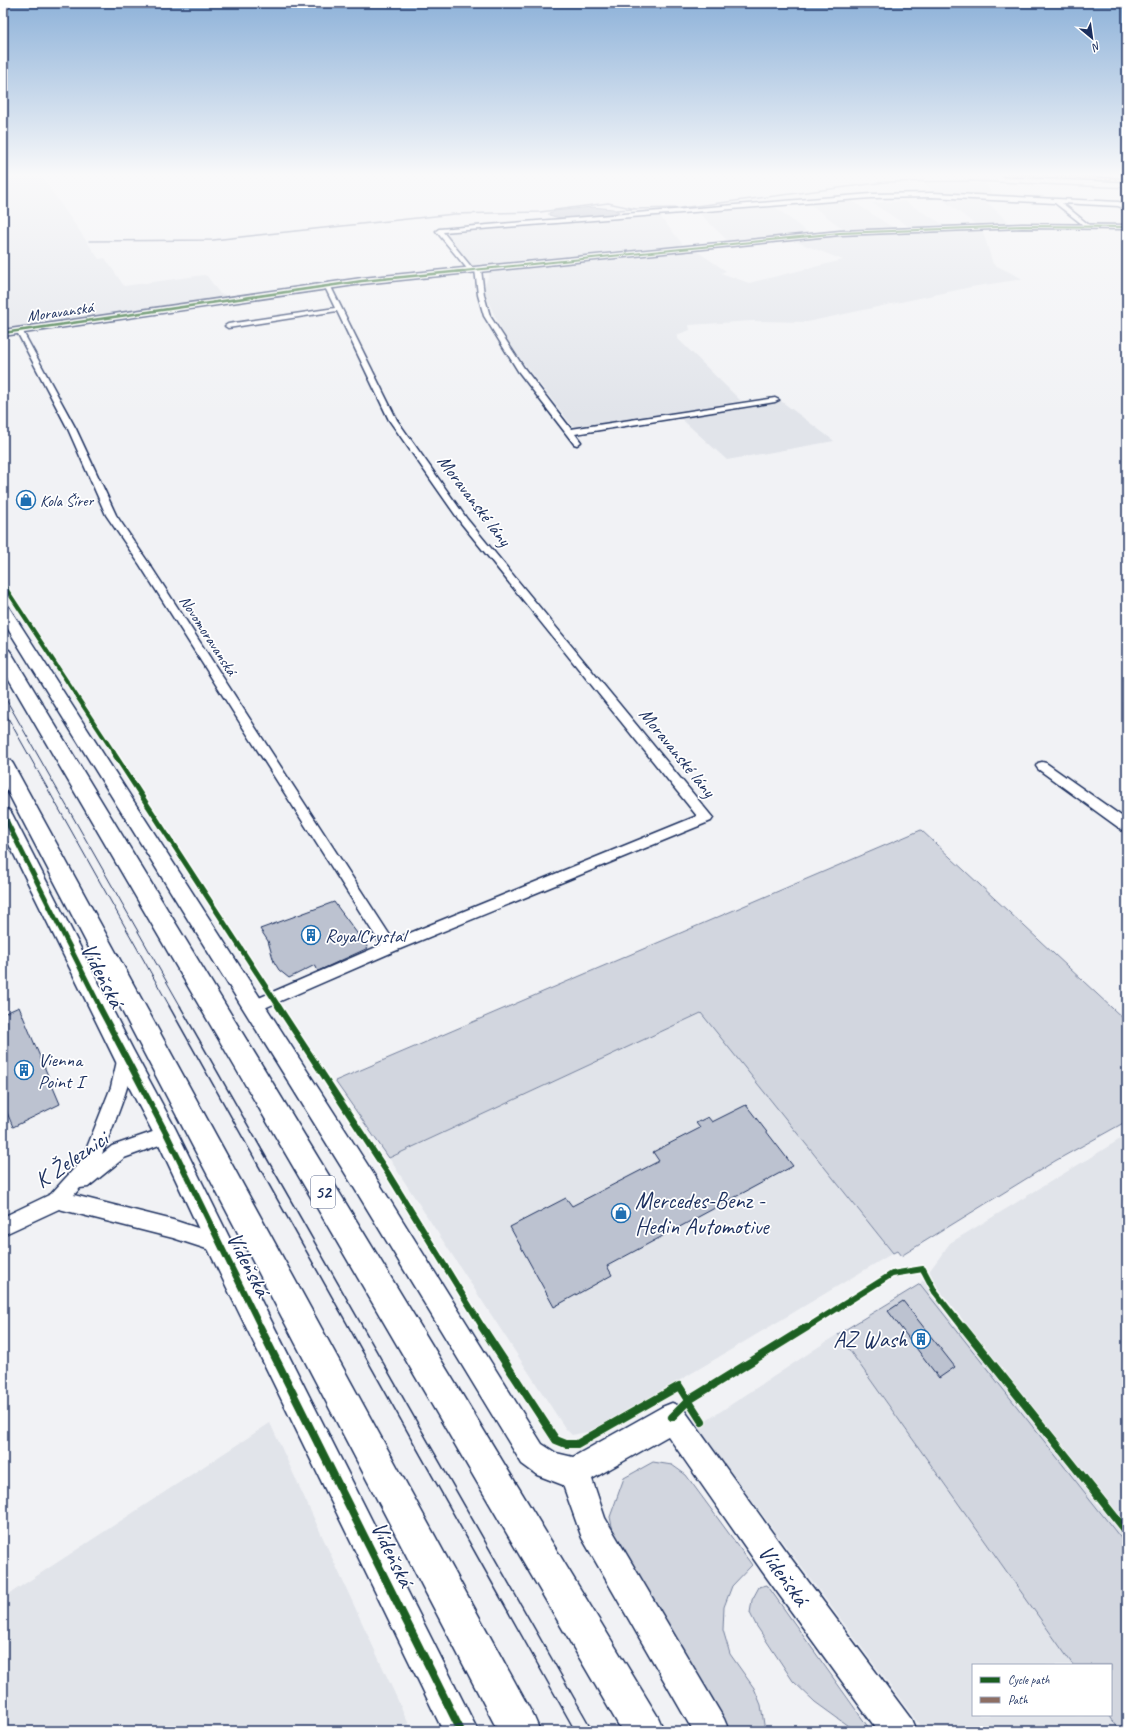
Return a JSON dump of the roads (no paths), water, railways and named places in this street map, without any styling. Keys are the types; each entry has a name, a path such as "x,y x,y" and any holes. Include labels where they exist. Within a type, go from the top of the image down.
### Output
{"highway":[{"name":"52","path":"3,654 644,1731"},
{"name":"Vídeňská","path":"3,764 520,1731"}],"street":[{"path":"460,254 475,270 487,316 521,369 578,442"},
{"name":"Moravanská","path":"3,333 327,285 634,254"},
{"name":"Moravanské lány","path":"253,1007 390,947 706,818 459,515 393,420 327,285"},
{"path":"228,326 339,309"},
{"name":"Novomoravanská","path":"19,330 72,429 111,515 145,565 390,947"},
{"path":"569,432 775,400"},
{"path":"3,609 367,1186 532,1454 541,1462 554,1469 575,1472 579,1489 593,1527 712,1731"},
{"path":"1042,766 1127,827"},
{"name":"Vídeňská","path":"3,814 167,1135 219,1244 461,1731"},
{"path":"126,1057 118,1086 89,1164 58,1200 173,1229 219,1244"},
{"name":"K Železnici","path":"3,1226 58,1200 118,1152 167,1135"},
{"name":"Vídeňská","path":"575,1472 672,1417 773,1560 899,1731"}],"tram line":[{"path":"3,694 181,1007"},
{"path":"3,709 170,1007"},
{"path":"169,1006 575,1731"},
{"path":"180,1006 593,1731"}],"place":[{"name":"Kola Šírer","path":"26,500"},
{"name":"RoyalCrystal","path":"311,935"},
{"name":"Vienna Point I","path":"24,1070"},
{"name":"Mercedes-Benz - Hedin Automotive","path":"621,1213"},
{"name":"AZ Wash","path":"921,1339"}]}
